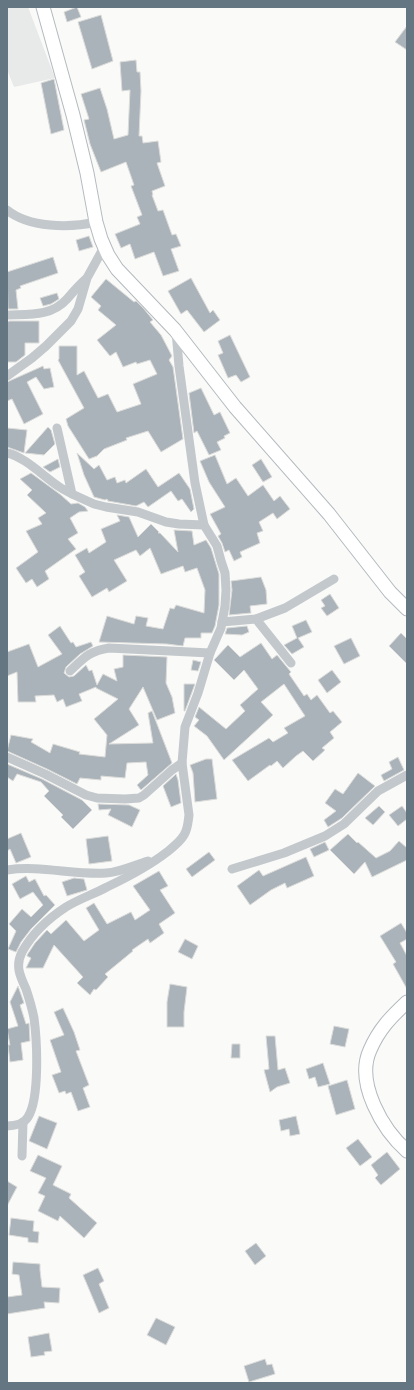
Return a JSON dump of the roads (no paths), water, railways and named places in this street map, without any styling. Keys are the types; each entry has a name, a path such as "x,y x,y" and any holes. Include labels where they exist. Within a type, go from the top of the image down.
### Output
{"main road":[{"path":"43,7 73,115 87,173 96,222 108,255 118,269 175,330 235,407 329,514 390,592 407,608"},
{"path":"407,1002 381,1028 369,1052 366,1070 369,1094 377,1113 397,1143 407,1151"}],"street":[{"path":"7,210 19,218 30,222 58,225 84,225 96,222"},
{"path":"7,376 32,358 71,321 78,309 87,278 104,247"},
{"path":"7,315 36,314 50,310 62,304 87,278"},
{"path":"7,1126 23,1122 29,1116 34,1097 36,1040 34,1017 30,1001 19,973 18,966 22,952 39,929 65,908 139,871 161,857 185,834 188,823 189,815 182,763 185,727 198,693 210,653 221,628 225,606 225,572 217,546 204,525 195,483 189,447 175,330"},
{"path":"57,428 72,494"},
{"path":"7,453 12,454 23,461 59,487 94,504 138,512 166,522 204,525"},
{"path":"222,622 256,619 285,608 334,579"},
{"path":"256,619 291,663"},
{"path":"70,671 90,653 109,648 210,653"},
{"path":"7,757 86,795 97,798 125,799 139,798 144,795 182,763"},
{"path":"232,869 284,853 325,836 344,824 378,790 407,775"},
{"path":"7,870 25,868 108,873 126,869 161,857"},
{"path":"22,1156 23,1122"}]}
